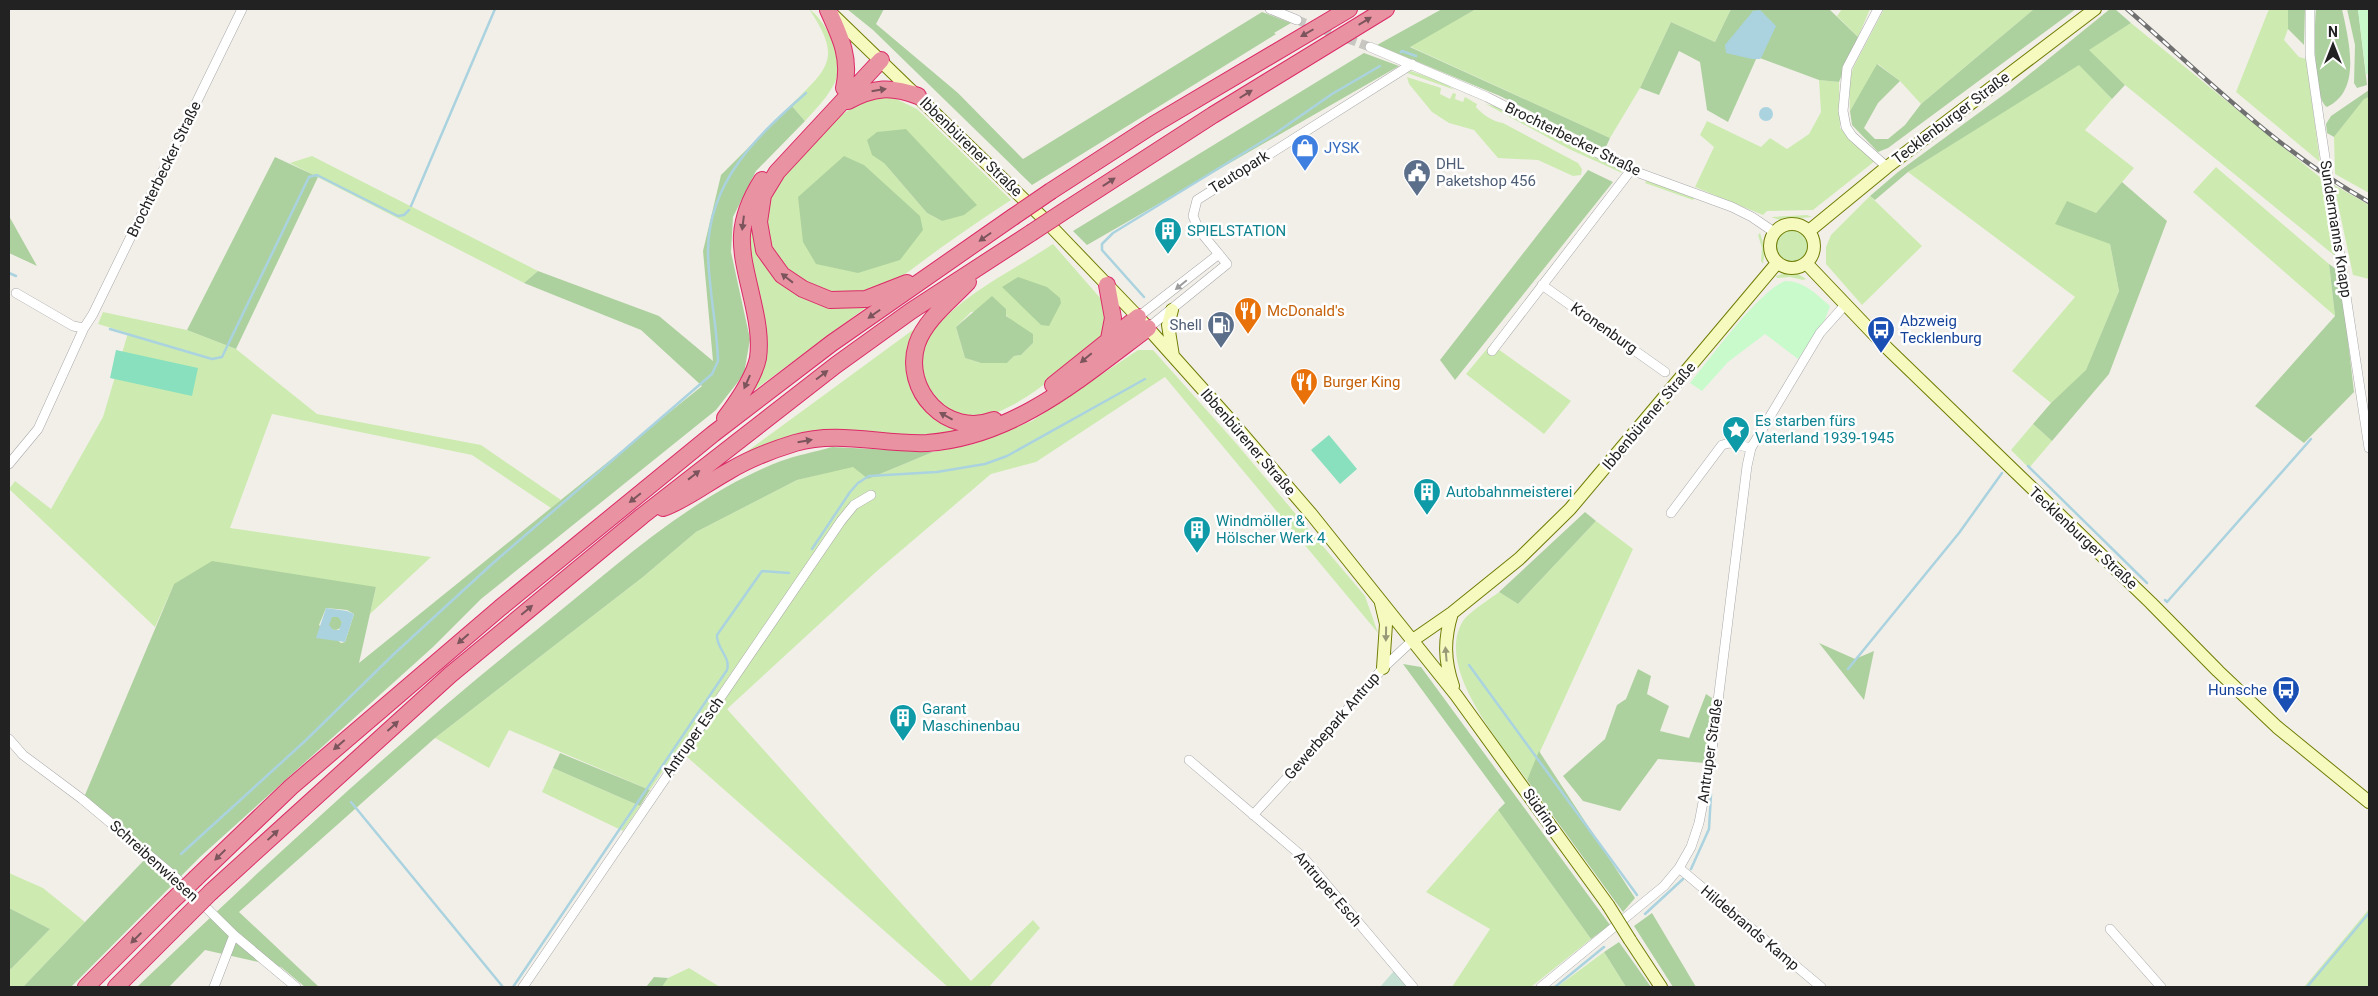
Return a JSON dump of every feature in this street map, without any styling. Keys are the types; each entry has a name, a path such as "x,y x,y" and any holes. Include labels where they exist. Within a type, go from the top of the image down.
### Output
{"highway":[{"path":"827,9 843,45 846,58 847,74 844,88"},
{"path":"86,987 196,878 291,787 335,748 500,608 713,434 832,343 1051,191 1153,125 1349,9"},
{"path":"116,987 211,892 450,675 642,516 836,365 911,311 1069,208 1221,110 1386,9"},
{"path":"877,56 841,105 777,172 764,195 759,222 764,250 782,276 803,289 830,300 866,299 903,285 957,256"},
{"path":"713,434 741,396 758,358 758,326 741,245 744,215 752,196 764,178 833,104 844,88 877,56"},
{"path":"841,105 860,94 877,89 897,88 918,96"},
{"path":"987,262 936,316 918,343 914,369 916,381 927,401 942,415 963,423 974,424 990,422 1009,414 1050,388 1109,339 1143,322"},
{"path":"1107,284 1113,318 1109,339"},
{"path":"642,516 667,507 759,456 796,442 834,437 925,443 954,440 1000,426 1058,394 1143,322"}],"main road":[{"name":"Ibbenbürener Straße","path":"827,9 1042,217 1143,322 1312,515 1413,640 1452,613 1519,559 1570,509 1777,263"},
{"name":"Tecklenburger Straße","path":"1809,231 1887,167 2095,9"},
{"path":"1787,224 1802,226 1809,231 1814,244 1814,251 1806,263 1793,268 1777,263 1770,252 1774,232 1787,224"},
{"name":"Tecklenburger Straße","path":"1806,263 1845,305 2017,475 2151,603 2218,671 2275,725 2369,802"},
{"path":"1172,310 1168,325 1173,356"},
{"path":"1381,600 1386,624 1383,668"},
{"path":"1452,613 1445,646 1447,667 1456,695"},
{"name":"Südring","path":"1413,640 1456,695 1608,905 1661,987"}],"street":[{"name":"Brochterbecker Straße","path":"9,464 38,429 74,355 84,328 93,314 242,9"},
{"path":"1270,9 1297,20"},
{"path":"1878,9 1848,68 1843,111 1846,127 1852,136 1887,167"},
{"name":"Sundermanns Knapp","path":"2310,9 2310,55 2317,109 2369,448"},
{"name":"Brochterbecker Straße","path":"1370,47 1487,97 1631,170 1732,207 1752,217 1774,232"},
{"name":"Teutopark","path":"1143,322 1172,310 1228,264 1199,230 1193,216 1196,200 1412,64"},
{"path":"1492,351 1631,170"},
{"path":"1143,322 1219,254"},
{"name":"Kronenburg","path":"1542,285 1665,372"},
{"path":"16,293 73,326 84,328"},
{"name":"Antruper Straße","path":"1541,987 1659,890 1679,868 1691,847 1699,823 1710,766 1751,448 1820,333 1845,305"},
{"path":"1672,513 1722,445 1730,443 1751,448"},
{"name":"Antruper Esch","path":"523,987 841,520 854,505 871,495"},
{"name":"Gewerbepark Antrup","path":"1253,815 1383,668 1413,640"},
{"name":"Schreibenwiesen","path":"9,739 23,754 82,799 174,876 234,935 296,987"},
{"name":"Antruper Esch","path":"1189,760 1303,856 1413,987"},
{"name":"Hildebrands Kamp","path":"1679,868 1821,987"},
{"path":"2110,929 2161,987"},
{"path":"214,987 234,935"}],"green space":[{"path":"809,9 823,23 836,46 839,70 830,91 805,121 791,105 822,72 827,62 828,52 826,40 820,26"},
{"path":"847,9 884,9 876,24 958,93 1023,159 1262,12 1291,23 1032,185 873,30"},
{"path":"1442,9 1476,9 1410,47 1610,138 1605,149 1500,96 1377,45"},
{"path":"1476,9 1731,9 1715,42 1671,22 1640,88 1610,138 1409,46"},
{"path":"1731,9 1829,9 1858,37 1839,82 1819,80 1757,57 1728,122 1707,110 1700,62 1679,51 1659,95 1640,88 1671,22 1715,42"},
{"path":"1842,9 1870,9 1858,37 1837,16"},
{"path":"1884,9 2034,9 1921,104 1900,81 1878,64 1850,111 1849,83 1853,68"},
{"path":"2034,9 2076,9 1888,148 1878,152 1852,125 1850,111 1877,64 1900,81 1878,103 1864,128 1875,139 1888,139 1905,125 1921,104"},
{"path":"2110,9 2115,9 2131,23 2089,50 2125,85 2112,99 2079,65 1908,172 1875,200 1870,196 1898,172 2010,90"},
{"path":"2269,9 2288,9 2288,29 2284,40 2299,57 2306,59 2320,162 2236,92"},
{"path":"2288,9 2305,9 2304,45 2288,29"},
{"path":"2316,9 2342,9 2349,48 2349,76 2345,89 2338,99 2327,107 2322,101 2317,77 2315,45"},
{"path":"2347,9 2358,9 2367,85 2357,88 2354,83 2355,45"},
{"path":"2358,9 2369,9 2369,74 2366,74"},
{"path":"2131,23 2321,178 2335,256 2125,85 2088,50"},
{"path":"1364,53 1399,66 1087,245 1073,231"},
{"path":"2079,64 2112,99 2085,130 2134,168 2096,213 2110,244 2119,291 2086,371 2051,403 2012,371 2075,297 1908,172"},
{"path":"1411,71 1442,82 1455,90 1407,73"},
{"path":"1407,77 1441,88 1440,94 1450,99 1453,93 1456,94 1455,99 1463,102 1465,97 1477,104 1476,107 1488,117 1578,163 1582,169 1581,175 1573,176 1538,160 1498,158 1474,130 1449,123 1432,112 1409,84"},
{"path":"1819,80 1839,82 1840,128 1875,161 1813,210 1767,211 1763,215 1695,187 1714,147 1700,135 1707,121 1761,147 1770,138 1787,149 1809,134 1821,112"},
{"path":"2369,90 2369,97 2364,99 2334,137 2327,133 2326,124 2331,116"},
{"path":"892,97 917,109 1011,200 889,284 864,292 838,293 829,291 798,277 778,259 772,246 767,224 771,199 783,176 829,126 855,106","holes":["884,163 942,221 927,213"]},
{"path":"2369,97 2369,193 2335,174 2334,137 2364,98"},
{"path":"1486,104 1498,107 1585,153 1620,169 1622,173 1569,149"},
{"path":"791,105 805,121 756,171 733,217 731,252 750,339 744,374 716,410 481,599 433,647 200,857 71,987 23,987 147,857 82,802 174,584 212,561 376,587 359,663 702,386 641,330 524,283 538,271 659,316 713,361 703,251 721,175","holes":["326,608 347,610 354,614 345,642 341,643 319,625"]},
{"path":"906,129 977,205 964,215 942,221 927,213 884,163 872,155 867,140 877,132"},
{"path":"312,156 538,271 524,283 290,163"},
{"path":"844,156 864,165 920,216 923,230 900,260 858,273 816,264 803,242 798,197"},
{"path":"275,157 318,177 236,349 187,330"},
{"path":"2216,167 2329,264 2335,316 2193,192"},
{"path":"1588,170 1613,182 1455,380 1440,360"},
{"path":"1647,180 1694,198 1693,200 1645,183"},
{"path":"2122,182 2167,221 2109,374 2052,441 2033,424 2051,403 2086,370 2119,291 2110,244 2055,224 2067,201 2096,213"},
{"path":"2334,185 2369,205 2369,279 2353,275"},
{"path":"1870,196 1922,246 1862,305 1826,264 1826,247 1831,235"},
{"path":"758,202 781,279 872,303 749,394 755,377 745,250"},
{"path":"1807,215 1812,217 1780,220 1771,217"},
{"path":"9,216 37,266 9,253"},
{"path":"1792,229 1799,230 1804,234 1808,239 1808,253 1804,258 1799,262 1792,263 1785,262 1780,258 1776,253 1775,246 1776,239 1780,234 1785,230"},
{"path":"1760,233 1765,249 1763,264 1761,261 1762,248 1758,235"},
{"path":"1053,244 1102,300 1107,311 1104,333 1049,381 1033,393 1001,411 987,415 968,415 952,411 938,401 929,389 923,374 922,358 927,342 937,326 963,302","holes":["1005,309 1006,315 1033,343 1021,355 1014,356 1007,363 981,363 965,358 956,327 971,312"]},
{"path":"2329,264 2340,272 2354,392 2304,443 2255,406 2335,316"},
{"path":"1785,273 1798,274 1806,279 1777,278 1776,276"},
{"path":"1018,277 1047,287 1060,298 1061,303 1049,326 1041,325 1002,287"},
{"path":"1785,281 1804,286 1830,306 1824,322 1798,359 1765,334 1728,362 1702,391 1690,383 1761,298"},
{"path":"992,296 1006,309 1006,316 1033,334 1033,343 1021,355 1014,356 1007,363 981,363 965,358 956,327"},
{"path":"103,312 187,330 236,349 317,414 481,445 561,500 551,508 472,455 272,414 230,528 431,557 370,614 376,587 174,584 155,627 9,489 15,481 51,509 103,417 128,333 98,324"},
{"path":"925,321 918,393 976,427 937,439 851,433 734,461"},
{"path":"1491,344 1571,401 1544,434 1466,374"},
{"path":"116,350 198,368 192,396 110,378"},
{"path":"1138,350 1153,350 1235,442 1365,596 1378,633 1165,377 1036,462 991,474 877,571 727,709 971,981 1033,920 1040,928 989,987 948,987 678,749 650,790 509,730 489,768 435,738 643,577 696,532 797,480 853,466 868,479 933,452 974,444 1032,421"},
{"path":"2033,424 2052,441 2029,468 2011,450"},
{"path":"1329,435 1357,469 1340,484 1311,450"},
{"path":"832,447 933,452 868,479 853,467 797,480 696,532 643,577 435,738 239,912 319,987 305,987 281,967 205,950 169,987 137,987 284,848 435,714 654,535 715,493 748,476 781,461"},
{"path":"1585,512 1596,521 1518,604 1499,592"},
{"path":"1596,521 1633,549 1527,780 1474,704 1457,660 1456,640 1466,617 1499,592 1518,604"},
{"path":"335,616 340,618 342,623 340,628 335,630 330,628 328,623 330,618"},
{"path":"1819,643 1855,659 1874,651 1864,700"},
{"path":"1403,664 1421,667 1610,925 1591,939 1498,810 1505,803"},
{"path":"1638,669 1651,676 1647,694 1669,706 1660,731 1689,738 1706,694 1712,698 1705,763 1658,759 1620,811 1583,801 1563,776 1605,739 1617,705 1626,699"},
{"path":"1539,751 1635,898 1623,912 1527,780"},
{"path":"560,753 650,790 640,806 553,768"},
{"path":"553,768 640,806 623,831 542,792"},
{"path":"1498,810 1591,939 1531,987 1452,987 1490,929 1426,892"},
{"path":"9,873 43,888 85,922 23,987 9,987 9,968 11,969 50,929 9,908"},
{"path":"9,908 50,929 11,969 9,968"},
{"path":"2369,909 2369,984 2367,987 2304,987"},
{"path":"1652,913 1696,987 1673,987 1634,926"},
{"path":"1619,942 1651,987 1626,987 1604,952"},
{"path":"1604,952 1626,987 1557,987"},
{"path":"689,968 720,987 662,987 668,978"},
{"path":"1394,971 1408,987 1380,987"},
{"path":"654,977 668,978 662,987 646,987"}],"water":[{"path":"1760,10 1776,26 1760,59 1726,53 1725,45 1753,11"},
{"path":"1763,107 1769,107 1773,114 1769,121 1763,121 1759,117 1759,111"},
{"path":"326,608 354,614 345,642 316,638","holes":["332,617 338,617 342,622 339,630 333,630 329,625"]}],"waterway":[{"path":"411,206 495,9"},
{"path":"1401,52 1416,56"},
{"path":"1144,297 1102,250 1102,244 1113,233 1273,135 1332,94 1380,66"},
{"path":"181,854 304,742 395,653 492,564 712,374 718,361 709,278 708,250 710,225 717,202 727,181 754,143 806,93"},
{"path":"110,329 212,359 222,357 309,177 317,175 398,216 404,215 409,210"},
{"path":"9,273 16,276"},
{"path":"812,549 850,492 858,483 869,476 937,472 985,464 1007,456 1145,379"},
{"path":"2165,600 2167,602 2311,439"},
{"path":"2028,466 2147,583"},
{"path":"1848,669 1959,533 2002,473"},
{"path":"513,987 727,670 727,661 717,640 717,635 762,571 789,573"},
{"path":"1469,665 1637,895"},
{"path":"1691,869 1709,829 1711,794"},
{"path":"351,802 503,987"},
{"path":"1645,914 1683,879"},
{"path":"2307,987 2369,913"},
{"path":"1555,987 1604,947"}],"tunnel":[{"path":"1297,20 1370,47"}],"railway":[{"path":"2127,9 2273,137 2336,182 2369,202"}],"place":[{"name":"JYSK","path":"1305,172"},
{"name":"DHL Paketshop 456","path":"1417,197"},
{"name":"SPIELSTATION","path":"1168,255"},
{"name":"McDonald's","path":"1248,335"},
{"name":"Shell","path":"1221,349"},
{"name":"Abzweig Tecklenburg","path":"1881,354"},
{"name":"Burger King","path":"1304,406"},
{"name":"Es starben fürs Vaterland 1939-1945","path":"1736,454"},
{"name":"Autobahnmeisterei","path":"1427,516"},
{"name":"Windmöller & Hölscher Werk 4","path":"1197,554"},
{"name":"Hunsche","path":"2286,714"},
{"name":"Garant Maschinenbau","path":"903,742"}]}
